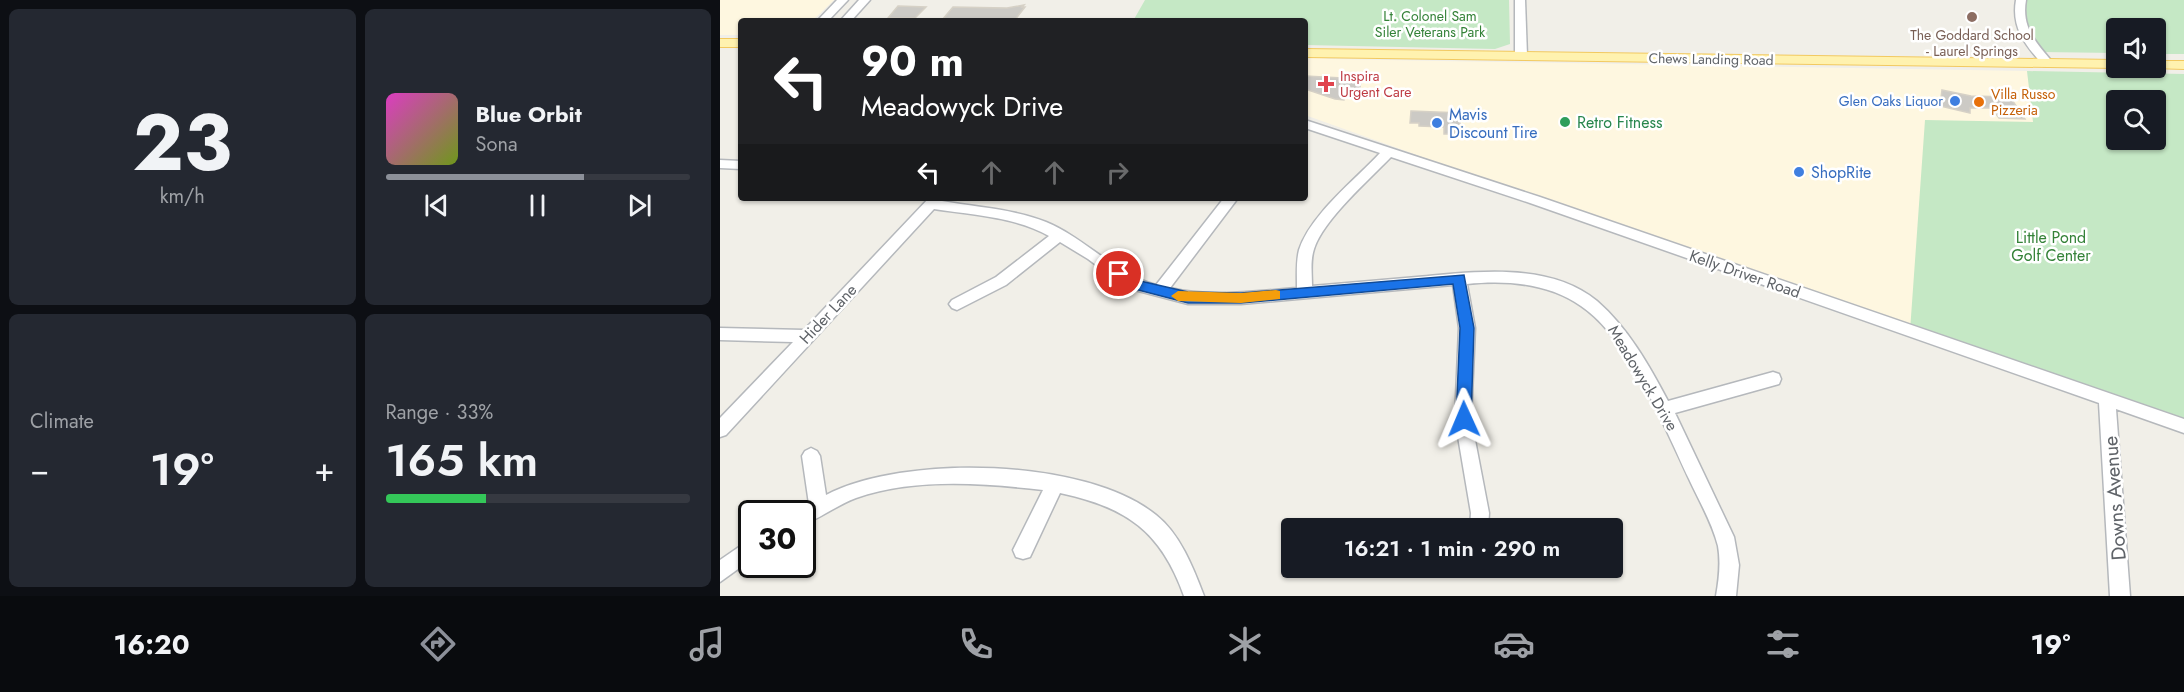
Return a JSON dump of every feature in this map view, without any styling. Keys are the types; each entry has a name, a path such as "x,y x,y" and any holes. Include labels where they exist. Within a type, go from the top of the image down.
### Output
{"main road":[{"path":"720,43 738,43"},
{"name":"Chews Landing Road","path":"1308,53 2106,64"},
{"path":"2166,65 2184,66"}],"street":[{"path":"825,18 843,0"},
{"path":"848,18 865,0"},
{"path":"1520,0 1521,56"},
{"path":"2021,0 2018,10 2024,37 2048,64"},
{"name":"Kelly Driver Road","path":"1308,125 1535,200 2184,426"},
{"path":"1305,292 1304,264 1307,247 1318,228 1387,153"},
{"path":"720,164 738,165"},
{"name":"Meadowyck Drive","path":"934,201 1041,225 1093,255 1132,284 1188,298 1241,298 1495,276 1532,279 1588,303 1607,319 1664,409 1717,517 1727,545 1730,568 1726,596"},
{"name":"Hider Lane","path":"720,430 934,201"},
{"path":"1159,291 1229,201"},
{"path":"957,304 1001,281 1060,235"},
{"path":"1459,278 1467,328 1464,419 1480,518"},
{"path":"720,334 808,336"},
{"path":"1664,409 1773,379"},
{"name":"Downs Avenue","path":"2108,400 2120,596"},
{"path":"811,456 819,508"},
{"path":"816,510 855,491 922,477 1031,479 1104,495 1148,519 1185,567 1194,596"},
{"path":"1023,550 1055,484"},
{"path":"720,572 738,558"}],"shaded area":[{"path":"720,0 834,0 815,18 738,18 738,35 720,35"},
{"path":"1308,56 1329,59 2027,71 2034,122 1910,331 1308,116"}],"green space":[{"name":"Lt. Colonel Sam Siler Veterans Park","path":"1145,0 1509,0 1510,44 1495,49 1308,45 1308,18 1135,18"},
{"path":"2024,0 2184,0 2184,54 2166,54 2166,18 2106,18 2106,53 2040,52 2020,27"},
{"name":"Little Pond Golf Center","path":"2027,71 2106,73 2106,78 2166,78 2166,74 2184,74 2184,424 1910,331 1925,120 2033,122"}],"building":[{"path":"1024,5 1022,7 1025,7 1016,18 944,18 953,7 1007,8"},
{"path":"898,6 926,7 915,18 888,18"},
{"name":"Inspira Urgent Care","path":"1308,76 1361,79 1359,96 1345,96 1344,100 1308,90"},
{"path":"1942,90 1971,96 2010,97 2025,119 1999,118 1992,108 1970,108 1970,113 1940,106"},
{"name":"Mavis Discount Tire","path":"1411,111 1461,113 1459,134 1444,134 1444,127 1419,126 1419,123 1410,123"}],"slow traffic":[{"path":"1178,296 1241,298 1276,295"}],"place":[{"name":"The Goddard School - Laurel Springs","path":"1972,17"},
{"name":"Inspira Urgent Care","path":"1326,84"},
{"name":"Glen Oaks Liquor","path":"1955,101"},
{"name":"Villa Russo Pizzeria","path":"1979,102"},
{"name":"Retro Fitness","path":"1565,122"},
{"name":"Mavis Discount Tire","path":"1437,123"},
{"name":"ShopRite","path":"1799,172"}],"route":[{"path":"1119,274 1132,284 1188,298 1241,298 1459,278 1467,328 1463,394 1464,419"}]}
